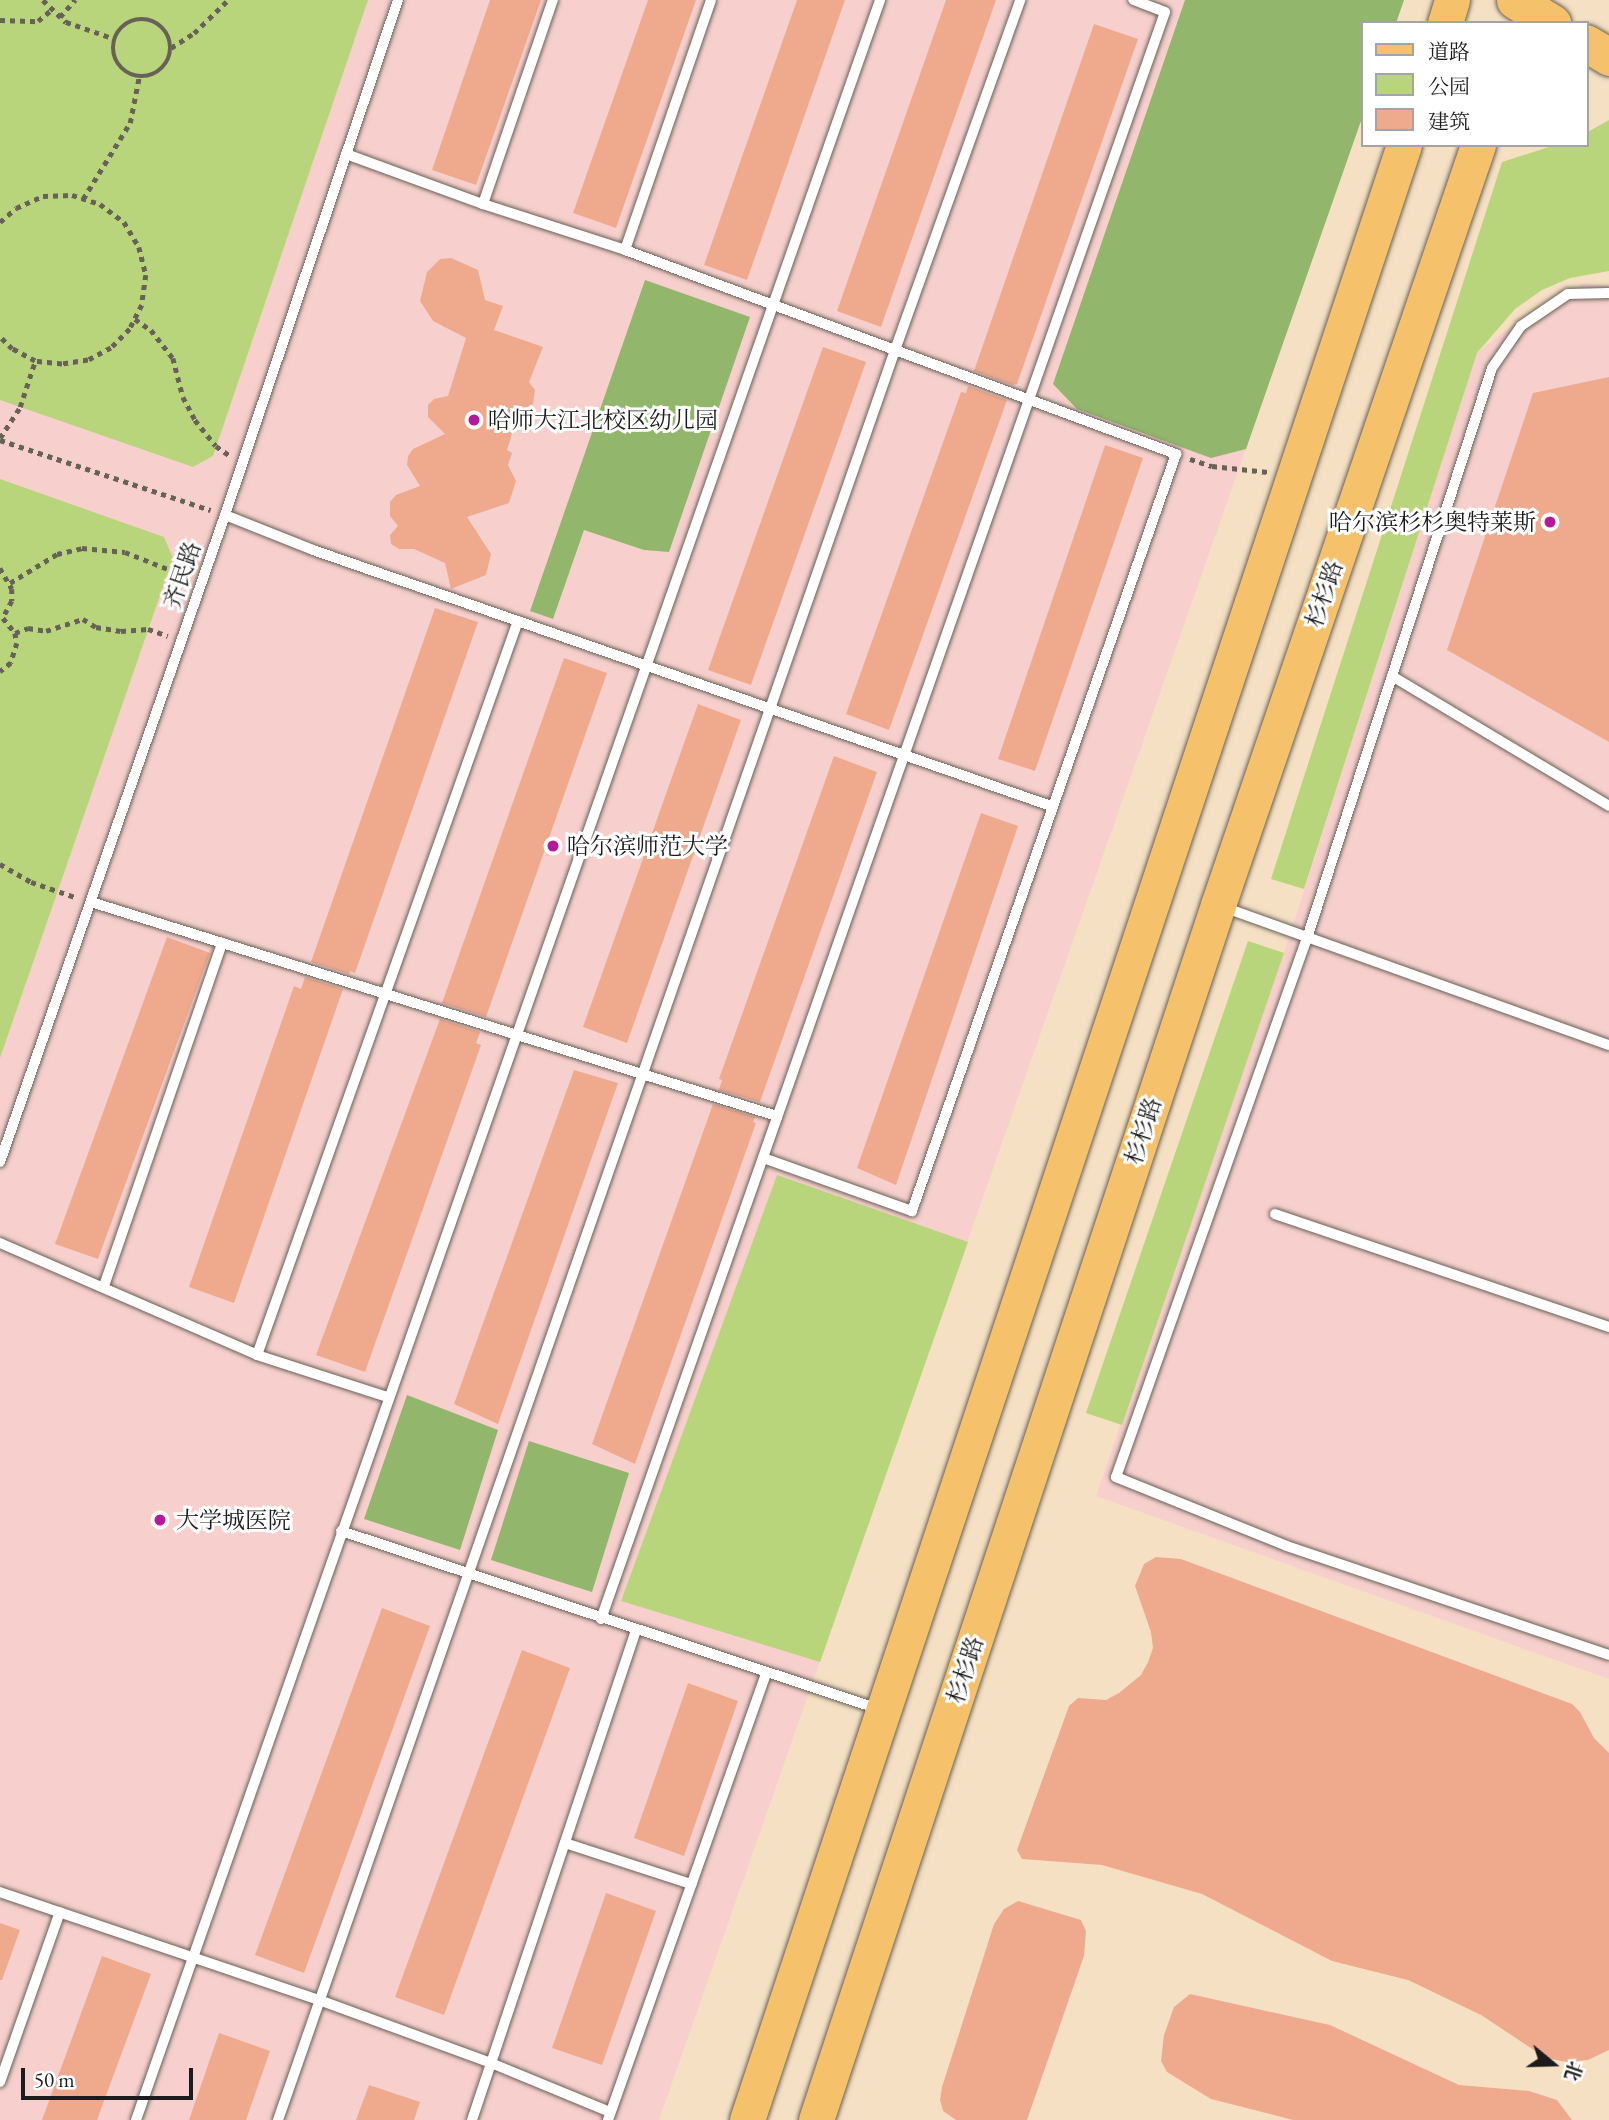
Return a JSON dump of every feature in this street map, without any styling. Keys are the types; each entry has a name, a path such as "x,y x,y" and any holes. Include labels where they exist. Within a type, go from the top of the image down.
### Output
{"highway":[{"path":"1588,44 1609,57"}],"main road":[{"path":"1445,21 1452,0"},
{"path":"747,2120 881,1710 1403,147"},
{"name":"杉杉路","path":"816,2120 1218,905 1477,147"}],"lane":[{"name":"齐民路","path":"0,1162 243,464 398,0"},
{"path":"483,204 553,0"},
{"path":"625,250 710,0"},
{"path":"136,2120 387,1397 880,0"},
{"path":"278,2120 895,350 1020,0"},
{"path":"601,1619 1165,12 1133,0"},
{"path":"346,154 483,204 625,250 1176,454 1051,806 912,1211 762,1158"},
{"path":"1609,293 1568,294 1521,326 1492,368 1307,938 1116,1477 1287,1546 1609,1655"},
{"path":"225,515 313,550 1051,806"},
{"path":"257,1355 518,621"},
{"path":"1392,676 1609,806"},
{"path":"91,902 778,1116"},
{"path":"1218,905 1609,1045"},
{"path":"104,1286 222,943"},
{"path":"1275,1214 1609,1327"},
{"path":"0,1243 104,1286 257,1355 387,1397"},
{"path":"341,1531 881,1710"},
{"path":"472,2120 636,1630"},
{"path":"0,1892 319,2000 491,2063 609,2116 766,1673"},
{"path":"565,1843 691,1884"},
{"path":"0,2082 60,1912"}],"path":[{"path":"43,0 60,17 84,30 115,39"},
{"path":"60,17 75,0"},
{"path":"172,48 166,30 151,20 133,20 125,24 115,39 116,59 129,74 139,77 158,72 165,66 172,48 194,33 228,0"},
{"path":"0,20 38,21 51,9"},
{"path":"83,199 130,123 139,77"},
{"path":"0,222 16,208 43,197 72,195 100,204 124,222 139,247 146,275 142,304 135,319 111,348 88,360 62,364 35,361 12,349 0,337"},
{"path":"135,319 151,330 173,358 183,397 195,420 216,446 243,464"},
{"path":"35,361 20,407 0,439 225,515"},
{"path":"1176,454 1212,466 1293,475"},
{"path":"10,583 57,555 82,548 125,552 202,582"},
{"path":"0,568 10,583 12,601 1,619 15,633 16,653 11,663 0,672"},
{"path":"15,633 28,628 46,631 83,619 96,627 121,631 148,629 181,642"},
{"path":"0,864 32,882 91,902"}],"shaded area":[{"name":"哈尔滨师范大学","path":"0,0 1404,0 1397,21 1360,21 1360,124 659,2120 0,2120"},
{"path":"1584,283 1609,287 1609,1679 1096,1496 1284,953 1477,353 1518,321"}],"green space":[{"path":"0,0 368,0 213,456 193,467 0,400"},
{"path":"1185,0 1404,0 1397,21 1360,21 1360,124 1246,449 1211,458 1077,409 1053,384"},
{"path":"1609,120 1609,271 1570,278 1542,290 1515,309 1477,353 1304,889 1271,879 1502,162 1549,147 1588,147 1588,132"},
{"path":"645,280 750,317 669,552 644,550 584,530 553,619 530,611"},
{"path":"0,479 164,537 173,558 0,1058"},
{"path":"1248,941 1284,953 1122,1425 1086,1413"},
{"path":"777,1175 968,1242 820,1662 621,1601"},
{"path":"407,1395 498,1430 460,1550 364,1519"},
{"path":"529,1441 629,1473 592,1592 491,1560"}],"building":[{"path":"490,0 541,0 476,185 432,170"},
{"path":"648,0 696,0 616,228 573,213"},
{"path":"797,0 845,0 747,280 704,265"},
{"path":"946,0 996,0 881,327 837,311"},
{"path":"1094,24 1138,39 1017,384 1012,385 974,371"},
{"name":"哈师大江北校区幼儿园","path":"451,258 478,270 485,300 503,306 494,330 543,347 529,382 535,390 533,404 519,411 507,450 512,453 508,465 516,481 509,503 467,517 491,554 486,575 451,589 445,563 414,549 399,549 391,544 390,535 398,526 390,516 390,502 396,495 420,486 407,465 408,456 413,449 445,434 428,417 428,405 434,399 448,396 466,338 433,321 420,301 427,272 440,259"},
{"path":"823,347 866,362 751,685 708,670"},
{"name":"哈尔滨杉杉奥特莱斯","path":"1609,377 1609,742 1447,650 1533,393"},
{"path":"968,386 1007,400 889,730 846,714 961,392 966,393"},
{"path":"1105,445 1143,458 1035,771 998,759"},
{"path":"435,608 478,622 355,973 350,971 349,974 311,962"},
{"path":"564,658 607,673 486,1017 442,1003"},
{"path":"698,704 741,720 627,1043 583,1027"},
{"path":"834,756 877,772 760,1102 719,1090 722,1080 719,1079"},
{"path":"981,813 1018,826 896,1185 857,1168"},
{"path":"167,937 210,953 98,1259 55,1244"},
{"path":"305,977 343,989 234,1303 189,1287 294,986 301,989"},
{"path":"440,1019 480,1032 476,1043 481,1045 365,1372 316,1355"},
{"path":"574,1070 618,1083 498,1424 454,1404"},
{"path":"713,1104 755,1117 753,1122 756,1123 635,1464 592,1444"},
{"path":"1156,1557 1181,1559 1572,1704 1580,1712 1594,1738 1609,1753 1609,2050 1588,2060 1567,2062 1546,2058 1481,2015 1408,1980 1332,1961 1202,1894 1102,1865 1022,1859 1017,1850 1069,1706 1078,1698 1106,1700 1119,1693 1141,1675 1148,1662 1153,1648 1151,1632 1135,1586 1144,1564"},
{"path":"382,1608 430,1626 304,1973 255,1955"},
{"path":"522,1650 570,1668 444,2015 395,1997"},
{"path":"688,1683 738,1701 684,1856 634,1838"},
{"path":"606,1893 656,1911 602,2065 552,2048"},
{"path":"1018,1901 1081,1920 1086,1931 1084,1956 1027,2120 956,2120 943,2111 940,2100 942,2087 994,1924 1004,1909"},
{"path":"0,1923 20,1930 2,1980 0,1980"},
{"path":"102,1956 151,1974 97,2120 42,2120"},
{"path":"1190,1994 1330,2025 1459,2085 1529,2091 1557,2100 1572,2120 1293,2120 1211,2099 1167,2072 1161,2061 1164,2035 1174,2007"},
{"path":"219,2033 270,2051 246,2120 189,2120"},
{"path":"369,2085 420,2102 414,2120 356,2120"}],"place":[{"name":"哈师大江北校区幼儿园","path":"474,420"},
{"name":"哈尔滨杉杉奥特莱斯","path":"1550,522"},
{"name":"哈尔滨师范大学","path":"553,846"},
{"name":"大学城医院","path":"160,1520"}]}
